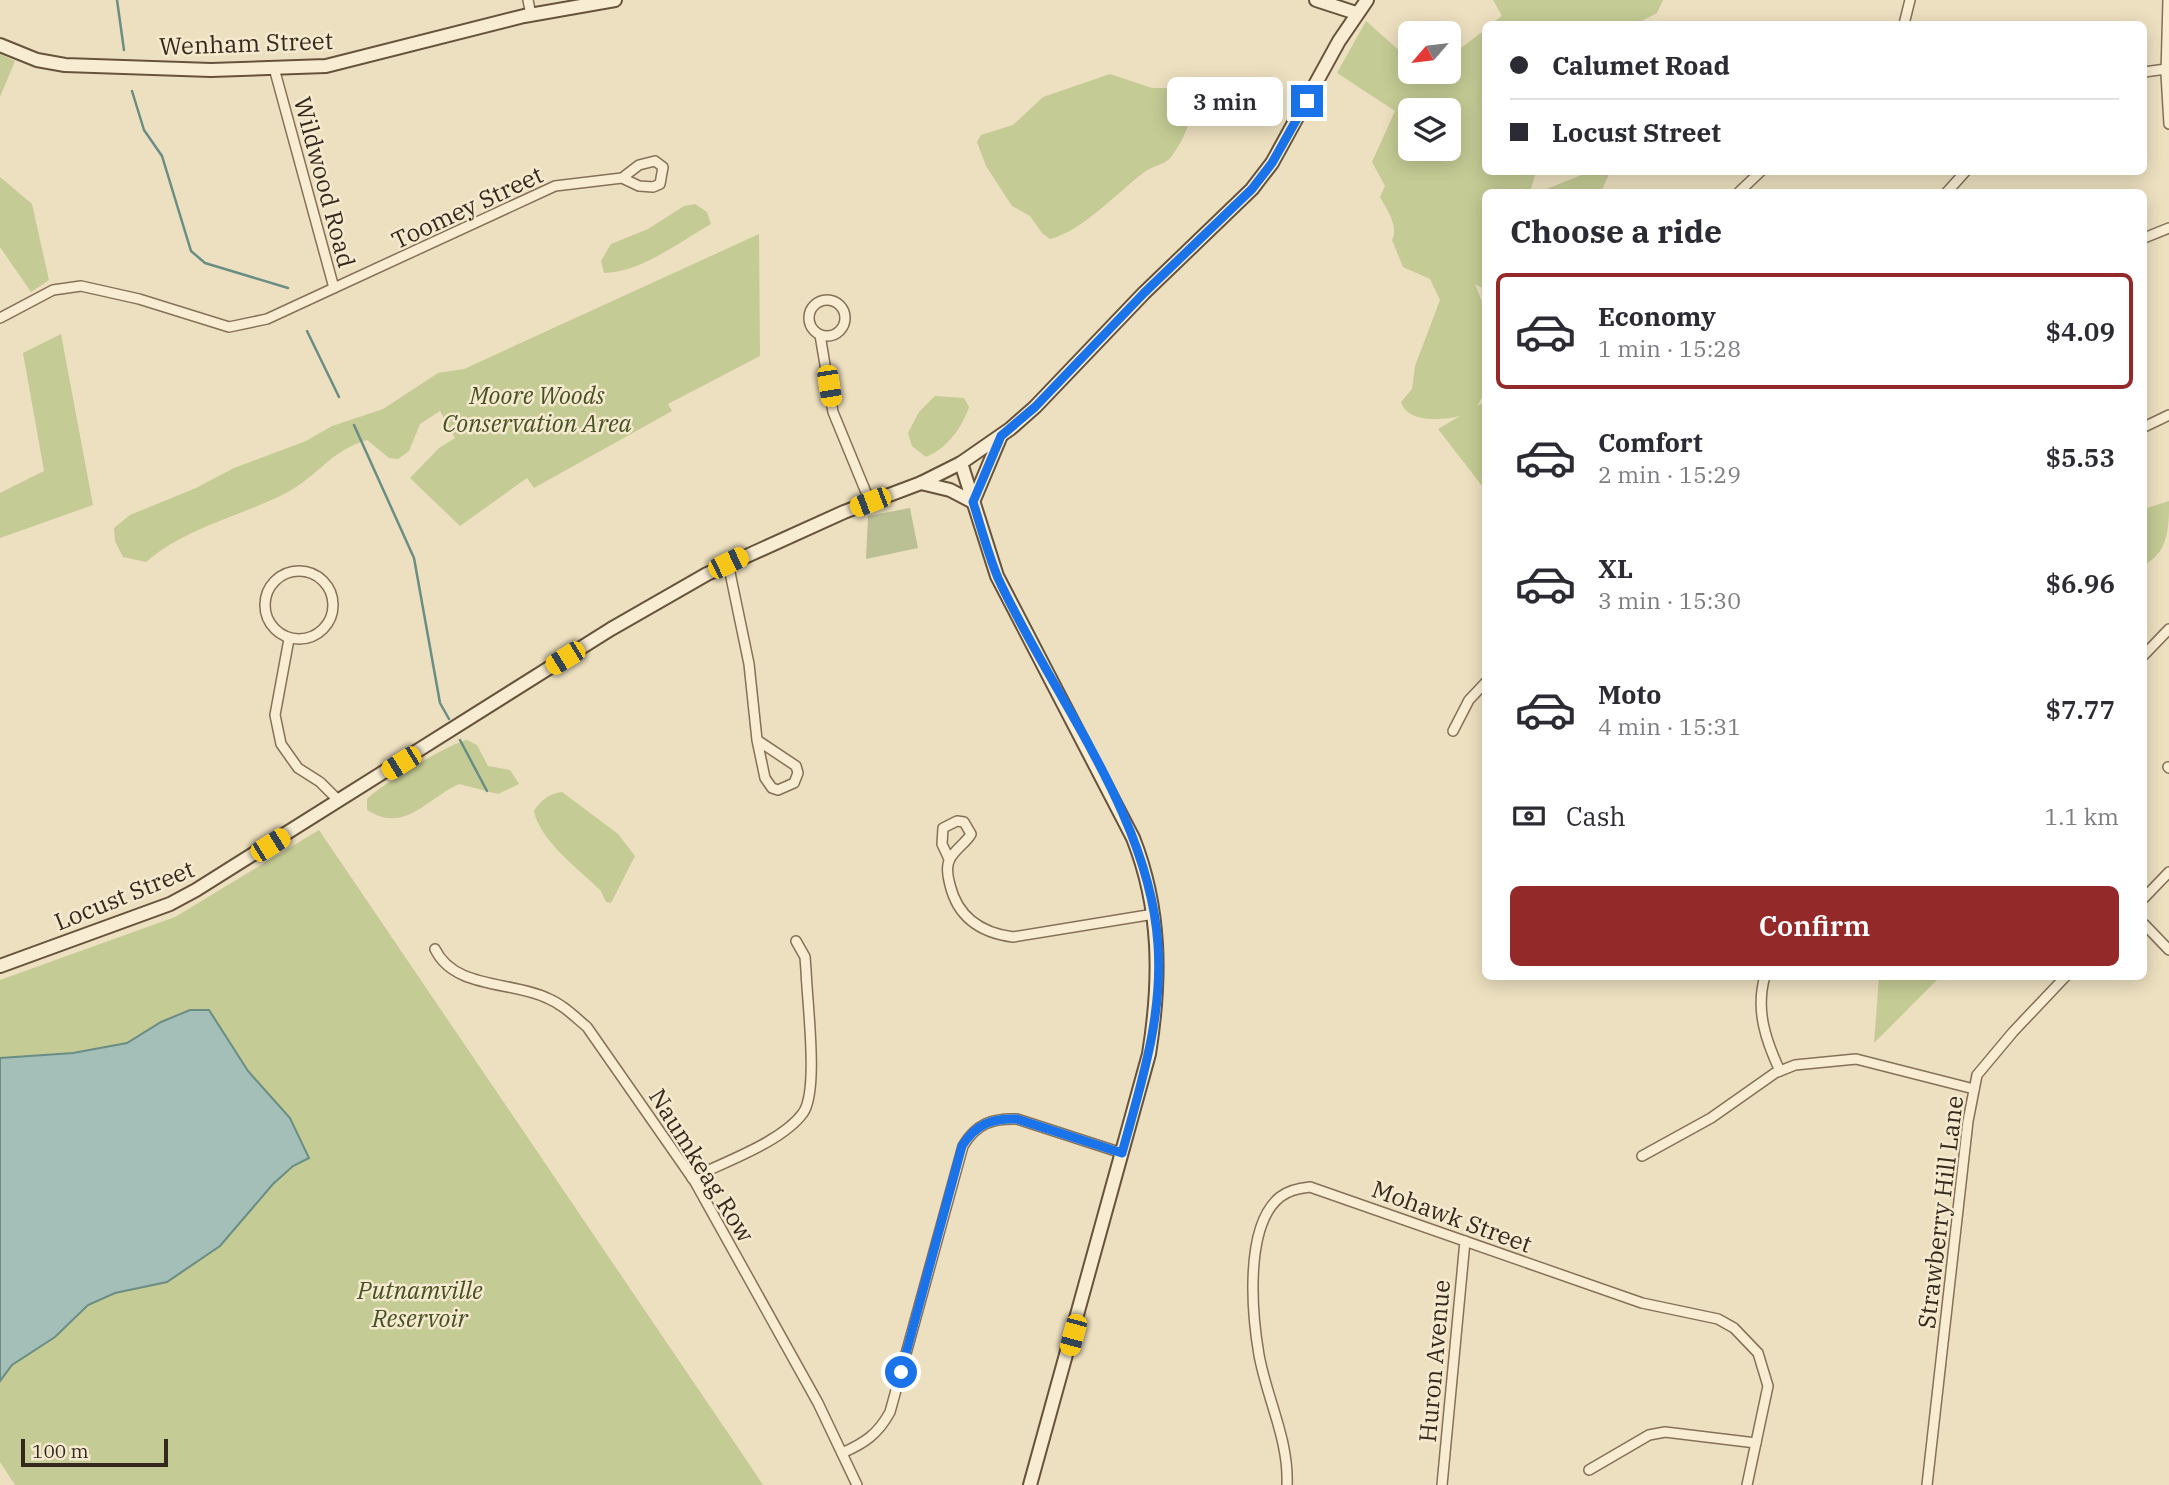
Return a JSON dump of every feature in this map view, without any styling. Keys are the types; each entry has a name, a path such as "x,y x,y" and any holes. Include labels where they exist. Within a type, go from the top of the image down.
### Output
{"main road":[{"name":"Wenham Street","path":"0,45 37,60 65,65 211,70 326,66 531,15 615,0"},
{"path":"1316,0 1356,13"},
{"name":"Locust Street","path":"0,966 170,904 216,879 611,629 728,563 921,482 961,463 1001,436 1035,407 1144,293 1252,189 1272,163 1356,13 1367,0"},
{"path":"973,502 1001,436"},
{"path":"961,463 997,576 1133,838 1144,867 1158,945 1158,1001 1149,1054 1030,1485"},
{"path":"921,482 950,490 973,502"}],"street":[{"path":"528,0 531,15"},
{"path":"1905,21 1910,0"},
{"path":"2168,0 2166,69 2169,124"},
{"name":"Wildwood Road","path":"0,318 53,290 81,286 139,299 229,327 267,319 334,288 274,68"},
{"path":"2147,72 2166,69"},
{"path":"1743,189 1757,175"},
{"path":"1950,189 1962,175"},
{"name":"Toomey Street","path":"334,288 555,186 622,178"},
{"path":"2147,237 2169,228"},
{"path":"820,335 833,335 842,328 846,318 842,307 833,300 822,300 813,306 809,317 812,328 820,335 833,412 870,502"},
{"path":"2147,426 2169,415"},
{"path":"728,563 749,664 757,740 767,782 778,790 794,783 798,773 796,766 757,740"},
{"path":"307,572 326,583 331,591 334,610 326,628 318,635 299,640 289,639 271,625 266,614 268,591 284,574 307,572"},
{"path":"2147,652 2169,629"},
{"path":"289,639 275,715 281,744 298,768 320,782 339,801"},
{"path":"1453,731 1469,700 1482,686"},
{"path":"949,859 948,875 959,908 982,930 997,935 1013,937 1154,914"},
{"path":"2147,895 2169,872"},
{"path":"2147,928 2169,950"},
{"path":"692,1178 780,1134 804,1112 811,1093 806,970 805,957 796,942"},
{"name":"Naumkeag Row","path":"435,949 442,964 461,975 547,998 568,1010 587,1027 692,1178 811,1391 857,1485"},
{"path":"1765,980 1762,1016 1768,1043 1780,1071"},
{"name":"Strawberry Hill Lane","path":"1927,1485 1968,1121 1974,1089 1978,1075 1989,1059 2062,980"},
{"path":"1642,1156 1712,1118 1780,1071 1805,1063 1856,1059 1974,1089"},
{"path":"842,1453 866,1442 881,1428 890,1412 962,1146 972,1130 1001,1119 1017,1119 1122,1153"},
{"name":"Mohawk Street","path":"1287,1485 1281,1435 1259,1356 1253,1306 1255,1259 1262,1223 1270,1207 1293,1189 1310,1187 1642,1303 1718,1319 1734,1328 1758,1353 1768,1386 1747,1485"},
{"name":"Huron Avenue","path":"1442,1485 1465,1241"},
{"path":"1589,1470 1649,1435 1665,1432 1756,1443"}],"green space":[{"path":"1493,0 1663,0 1657,13 1642,21 1495,21 1502,16"},
{"path":"1366,21 1398,49 1398,84 1461,84 1461,48 1482,32 1482,175 1535,175 1531,189 1482,189 1482,288 1475,284 1482,302 1482,398 1477,406 1482,403 1482,486 1438,429 1460,416 1427,419 1411,414 1401,402 1412,389 1415,366 1440,300 1430,279 1403,267 1392,240 1393,224 1380,197 1385,186 1372,162 1395,111 1337,73"},
{"path":"0,54 15,61 0,97"},
{"path":"1110,74 1152,88 1185,88 1193,101 1186,130 1168,160 1146,171 1074,228 1050,239 1030,216 1012,206 986,166 977,142 981,135 1013,125 1043,97"},
{"path":"1582,175 1609,175 1602,189 1546,189"},
{"path":"0,177 32,204 49,280 31,292 0,247"},
{"path":"695,204 707,212 711,224 646,262 604,273 601,261 611,244 648,229 684,206"},
{"name":"Moore Woods Conservation Area","path":"759,234 760,356 668,404 672,411 534,488 527,478 460,526 410,478 439,448 455,438 440,411 420,424 409,451 398,459 389,458 367,440 354,445 286,493 196,531 146,562 123,557 115,541 114,528 130,515 196,488 234,468 306,441 332,426 383,409 438,373 464,369"},
{"path":"61,334 93,505 0,538 0,493 44,471 23,353"},
{"path":"935,396 964,398 969,407 952,437 940,449 926,457 912,446 908,433 919,412"},
{"path":"2169,501 2166,538 2158,553 2147,563 2147,508"},
{"path":"910,508 918,548 866,559 868,516"},
{"path":"467,740 477,745 488,766 510,770 519,784 498,794 459,784 415,812 393,818 367,810 367,799 385,785 431,757"},
{"path":"562,792 618,834 635,856 611,903 606,902 601,891 552,844 538,822 534,811 536,807 549,796"},
{"name":"Putnamville Reservoir","path":"319,830 763,1485 15,1485 0,1462 0,1381 12,1365 55,1337 88,1305 115,1293 167,1282 220,1246 273,1184 293,1166 290,1118 248,1071 209,1010 161,1022 127,1043 73,1053 0,1058 0,980 175,917"},
{"path":"1879,980 1937,980 1874,1043"}],"water":[{"path":"190,1010 209,1010 248,1071 290,1118 309,1158 293,1166 273,1184 220,1246 167,1282 115,1293 88,1305 55,1337 12,1365 0,1381 0,1058 73,1053 127,1043 161,1022"}],"waterway":[{"path":"117,0 124,50"},
{"path":"132,91 144,130 162,156 191,251 205,263 288,288"},
{"path":"307,331 339,397"},
{"path":"354,425 414,558 440,703 449,719"},
{"path":"460,740 487,791"}],"route":[{"path":"901,1372 962,1146 972,1130 1001,1119 1017,1119 1122,1153 1149,1054 1158,1001 1158,945 1144,867 1119,808 997,576 973,502 1001,436 1035,407 1144,293 1220,223 1252,189 1272,163 1307,101"}]}
